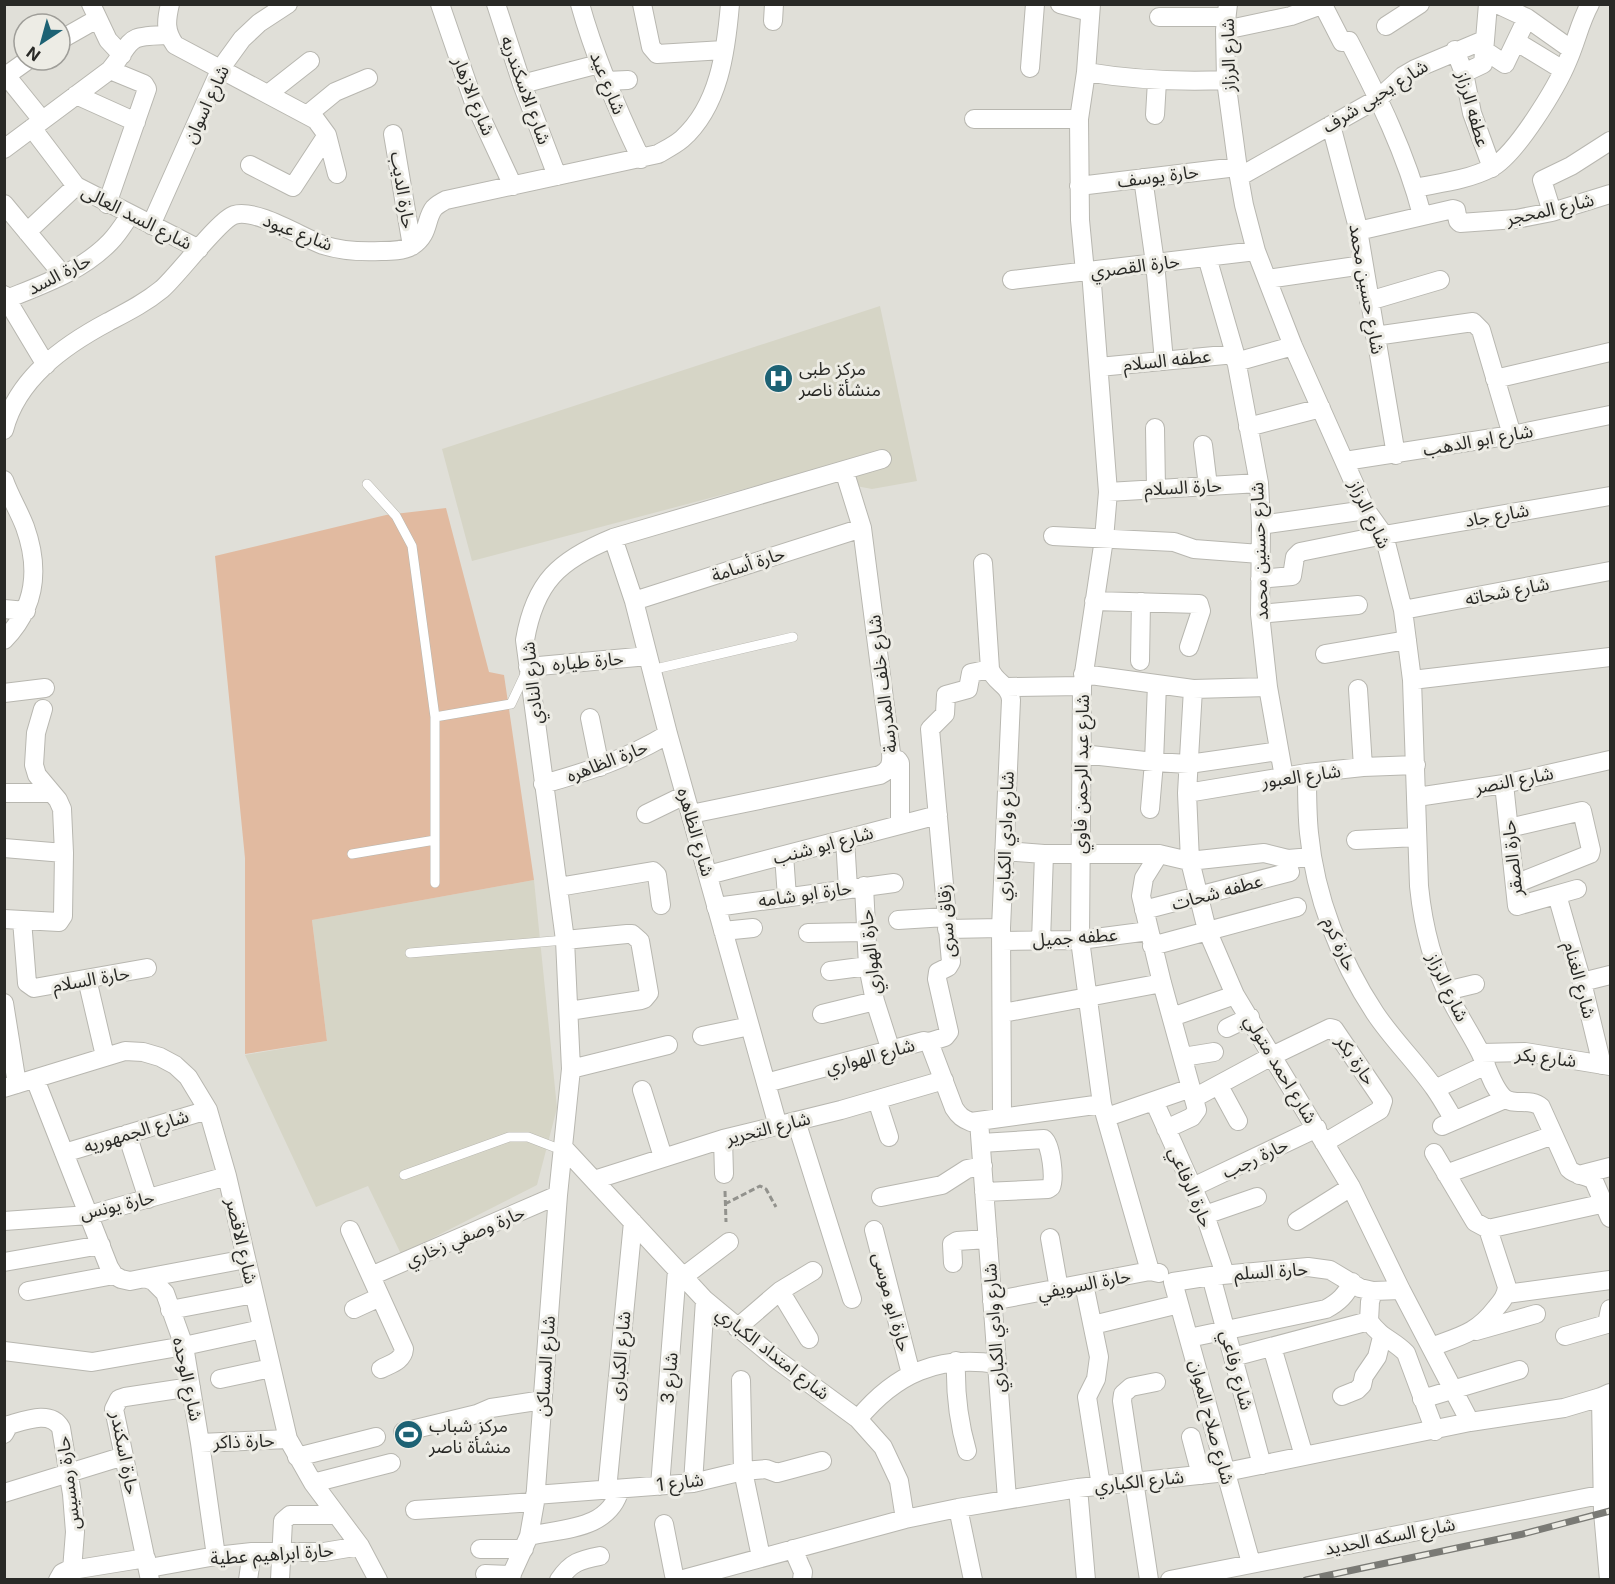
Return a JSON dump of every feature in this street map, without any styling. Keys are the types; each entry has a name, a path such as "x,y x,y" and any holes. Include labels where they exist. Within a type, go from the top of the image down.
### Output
{"street":[{"path":"170,4 166,21 168,35 175,45 320,124 327,135 337,174"},
{"name":"شارع اسوان","path":"151,225 220,68 242,39 259,23 288,4"},
{"name":"شارع الازهار","path":"440,4 473,100 513,186"},
{"name":"شارع الاسكندريه","path":"496,4 522,84 557,176"},
{"name":"شارع عيد","path":"580,4 603,73 641,159"},
{"path":"642,4 651,47 657,54 724,50"},
{"path":"412,246 424,235 434,208 446,200 641,159 658,154 680,141 699,121 711,98 724,50 730,4"},
{"path":"1030,68 1035,4"},
{"path":"1060,4 1090,8"},
{"path":"1386,26 1420,4"},
{"path":"1464,73 1483,64 1488,4"},
{"path":"1497,4 1527,18 1572,50"},
{"path":"1415,188 1474,175 1492,168 1515,147 1563,70 1582,18 1590,4"},
{"path":"1159,17 1226,17 1266,22 1319,5 1342,42 1349,41 1379,98 1415,188 1422,215"},
{"name":"شارع عبد الرحمن فاوي","path":"1090,8 1086,72 1079,119 1080,220 1099,367 1108,492 1104,539 1083,680 1080,854 1091,943 1087,998 1105,1110 1150,1271"},
{"path":"72,30 94,12 108,40 122,55"},
{"name":"شارع الرزاز","path":"1226,17 1226,80 1238,172 1256,251 1293,346 1366,510 1384,535 1403,610 1412,680 1422,916 1429,945 1446,991 1505,1099"},
{"path":"1484,45 1505,64 1527,18"},
{"path":"4,149 110,70 122,55 126,44 133,38 142,35 168,35"},
{"path":"1517,42 1563,70"},
{"name":"شارع يحيى شرف","path":"1238,172 1379,98 1409,72 1455,50 1484,45"},
{"name":"عطفه الرزاز","path":"1455,50 1464,73 1472,113 1492,168"},
{"path":"268,94 310,61"},
{"path":"107,204 146,87 110,70"},
{"path":"1086,72 1131,80 1226,80"},
{"path":"522,84 603,73 628,80"},
{"path":"6,74 37,124"},
{"path":"307,115 335,92 368,78"},
{"path":"1155,115 1157,81"},
{"path":"76,95 136,122"},
{"path":"974,119 1079,119"},
{"name":"شارع السد العالى","path":"37,124 70,181 76,186 107,204 199,249"},
{"name":"شارع حسين محمد","path":"1330,125 1358,231 1396,455"},
{"name":"حارة الديب","path":"393,134 412,246"},
{"path":"250,165 293,187 327,135"},
{"path":"1551,212 1542,180 1571,166 1611,141"},
{"name":"حارة يوسف","path":"1079,186 1143,178 1238,172"},
{"path":"1143,178 1155,263 1164,361"},
{"path":"27,231 76,186"},
{"name":"شارع المحجر","path":"1358,231 1455,209 1460,223 1516,219 1551,212 1611,194"},
{"path":"4,204 63,275"},
{"name":"شارع عبود","path":"6,417 24,387 46,365 75,341 136,308 161,289 220,225 232,216 247,213 323,245 360,252 398,250 412,246"},
{"name":"حارة السد","path":"6,297 63,275 90,261 112,240 130,215"},
{"name":"حارة القصري","path":"1012,280 1256,251"},
{"name":"شارع حسنين محمد","path":"1207,257 1236,358 1258,483 1261,525 1260,614 1268,687 1284,777"},
{"path":"1267,279 1363,265"},
{"path":"1369,301 1440,280"},
{"path":"6,297 46,365"},
{"path":"1375,336 1473,322 1481,330 1512,435"},
{"name":"عطفه السلام","path":"1099,367 1236,358 1293,346"},
{"path":"1496,379 1610,356"},
{"path":"1248,427 1321,408"},
{"name":"شارع ابو الدهب","path":"1345,461 1396,455 1512,435 1611,415"},
{"path":"1155,428 1156,489"},
{"path":"1203,445 1208,486"},
{"name":"شارع النادي","path":"564,1148 571,1069 565,940 525,640 529,616 538,594 552,574 570,558 613,538 882,459"},
{"name":"شارع خلف المدرسة","path":"691,814 880,775 887,771 892,759 862,528 844,470"},
{"path":"4,480 26,530 33,557 33,585 26,611 4,640"},
{"name":"حارة السلام","path":"1108,492 1258,483"},
{"name":"شارع جاد","path":"1260,579 1292,576 1295,557 1300,552 1384,535 1611,496"},
{"path":"1261,525 1366,510"},
{"name":"حارة أسامة","path":"634,601 862,528"},
{"path":"1053,536 1174,542 1194,549 1260,554"},
{"name":"شارع الظاهره","path":"613,538 634,601 668,734 778,1126"},
{"path":"983,563 990,669 993,677 1007,687 1083,680 1157,684 1193,689 1268,687"},
{"name":"شارع شحاته","path":"1403,610 1611,571"},
{"path":"1094,601 1199,604 1201,611 1189,647"},
{"path":"1140,661 1141,602"},
{"path":"1260,614 1358,605"},
{"path":"4,609 26,611"},
{"path":"1325,654 1407,640"},
{"path":"1412,680 1611,657"},
{"name":"حارة طياره","path":"528,667 649,663"},
{"name":"زقاق سرى","path":"929,1042 945,1037 949,1028 936,978 938,972 948,967 951,962 930,729 945,714 946,695 968,688 970,673 990,669"},
{"path":"1150,809 1157,684"},
{"name":"شارع وادي الكباري","path":"1002,1117 1002,935 1011,700 1007,687"},
{"path":"4,693 45,688"},
{"name":"شارع احمد متولي","path":"1193,689 1187,793 1190,861 1207,930 1235,995 1351,1187 1401,1290 1470,1422"},
{"path":"1358,689 1363,767"},
{"path":"13,919 54,922 62,920 64,853 62,808 37,776 34,765 36,733 43,709"},
{"path":"590,718 600,767"},
{"name":"حارة الظاهره","path":"543,784 600,767 645,749 668,734"},
{"path":"1082,754 1189,764 1279,751"},
{"path":"892,759 900,763 900,824"},
{"name":"شارع النصر","path":"1417,797 1504,784 1611,759"},
{"name":"شارع العبور","path":"1187,793 1363,767 1416,765"},
{"name":"حارة كرم","path":"1307,774 1312,857 1322,898 1336,939 1354,977 1376,1014 1435,1089 1448,1123 1505,1099"},
{"name":"حارة الصقر","path":"1504,784 1517,904 1519,906 1577,889"},
{"path":"4,793 52,793"},
{"path":"646,813 685,795"},
{"path":"1509,828 1582,811 1592,850 1590,854 1515,884"},
{"name":"شارع ابو شنب","path":"708,875 938,815"},
{"path":"1356,840 1417,837"},
{"name":"حارة الهواري","path":"845,839 865,932 868,966 875,1001 891,1051"},
{"path":"4,848 64,853"},
{"path":"1004,851 1044,854 1159,854 1190,861 1264,853 1288,860 1312,857"},
{"path":"1041,940 1044,854"},
{"path":"1159,854 1144,878 1141,889 1144,910 1197,1110 1196,1114 1166,1129"},
{"path":"784,855 787,897"},
{"path":"558,887 649,870 657,875 661,905"},
{"name":"عطفه شحات","path":"1144,910 1290,872"},
{"name":"حارة ابو شامه","path":"716,907 894,883"},
{"name":"شارع الغنام","path":"1557,895 1606,1066"},
{"name":"عطفه جميل","path":"898,920 946,923 1002,935 1041,940 1091,943 1150,939 1207,930 1297,907"},
{"name":"حارة السلام","path":"13,919 27,983 34,988 147,968"},
{"path":"723,931 753,928"},
{"path":"808,933 865,932"},
{"path":"565,940 627,934 637,937 640,941 649,993 641,1000 569,1011"},
{"path":"830,971 868,966"},
{"path":"1582,982 1611,975"},
{"path":"87,979 105,1056"},
{"path":"1003,1013 1162,984"},
{"path":"1446,991 1474,984"},
{"path":"1172,1017 1235,995"},
{"path":"822,1014 875,1001"},
{"path":"4,1003 11,1086"},
{"path":"1227,1028 1250,1017"},
{"path":"702,1036 750,1026"},
{"name":"حارة بكر","path":"1105,1110 1219,1086 1272,1056 1330,1028 1334,1029 1383,1101 1383,1106 1380,1110 1321,1136"},
{"name":"شارع الهواري","path":"766,1083 924,1041 929,1042 958,1115 971,1122 979,1121"},
{"path":"571,1069 668,1045"},
{"name":"شارع الاقصر","path":"11,1086 105,1056 125,1052 143,1052 160,1057 175,1065 188,1077 208,1110 227,1176 288,1439 313,1483 360,1546 378,1580"},
{"path":"1183,1057 1214,1052"},
{"name":"شارع بكر","path":"1483,1059 1525,1052 1606,1066"},
{"path":"1435,1089 1483,1059"},
{"path":"35,1079 114,1275 130,1281 246,1258"},
{"name":"شارع التحرير","path":"594,1180 723,1139 878,1100 944,1080"},
{"path":"1219,1086 1238,1121"},
{"path":"642,1090 663,1157"},
{"path":"1434,1153 1475,1222 1488,1229 1608,1208 1591,1178 1577,1175 1569,1169 1541,1107 1538,1104 1505,1099"},
{"path":"878,1100 889,1137"},
{"name":"حارة الرفاعي","path":"1154,1101 1205,1215 1218,1275"},
{"name":"شارع الجمهوريه","path":"64,1153 208,1110"},
{"path":"979,1121 1002,1117 1105,1110"},
{"path":"796,1121 852,1299"},
{"name":"شارع وادي الكباري","path":"979,1121 1007,1499"},
{"path":"127,1134 148,1199"},
{"path":"1446,1174 1553,1135"},
{"name":"حارة رجب","path":"1194,1187 1321,1136"},
{"path":"723,1139 724,1174"},
{"path":"981,1143 1044,1139 1049,1144 1053,1179 1048,1189 984,1192"},
{"name":"شارع امتداد الكباري","path":"564,1148 705,1300 737,1328 858,1419 883,1447 899,1481 905,1519"},
{"name":"شارع المساكن","path":"511,1577 526,1543 535,1498 558,1195 564,1148"},
{"path":"881,1197 942,1185 967,1169 982,1166"},
{"path":"1577,1175 1611,1167"},
{"name":"حارة يونس","path":"4,1221 89,1215 227,1176"},
{"path":"1297,1221 1351,1187"},
{"name":"حارة وصفي زخاري","path":"371,1276 558,1195"},
{"path":"1205,1215 1257,1197"},
{"name":"شارع الكبارى","path":"613,1489 633,1222"},
{"path":"1475,1331 1486,1321 1506,1294 1507,1287 1488,1229"},
{"path":"350,1230 404,1352 400,1359 381,1369"},
{"name":"حارة ابو موسى","path":"874,1230 911,1374"},
{"path":"1050,1238 1059,1289"},
{"path":"953,1263 952,1244 957,1240 988,1239"},
{"path":"680,1274 729,1242"},
{"path":"4,1262 101,1245"},
{"name":"حارة السلم","path":"1173,1282 1218,1275 1308,1267 1330,1270 1360,1288 1373,1291 1401,1290"},
{"name":"حارة السويفي","path":"992,1300 1150,1271 1164,1274 1173,1282"},
{"path":"737,1328 780,1291 813,1272"},
{"name":"شارع 3","path":"660,1486 680,1274"},
{"path":"28,1291 114,1275"},
{"name":"شارع رفاعي","path":"1218,1275 1226,1330 1263,1465"},
{"name":"شارع الوحده","path":"145,1278 160,1286 184,1346 216,1556"},
{"path":"1506,1294 1611,1280"},
{"name":"شارع صلاح الموان","path":"1173,1282 1251,1563"},
{"path":"1189,1338 1326,1309 1342,1298 1352,1282"},
{"path":"1084,1284 1099,1357 1099,1368 1087,1397 1101,1486"},
{"path":"780,1291 809,1339"},
{"path":"1373,1291 1369,1321 1382,1337 1406,1353 1435,1431"},
{"path":"170,1310 254,1294"},
{"path":"354,1309 380,1297"},
{"path":"693,1483 705,1300"},
{"path":"1093,1325 1179,1304"},
{"path":"1566,1336 1607,1324 1611,1309"},
{"path":"1431,1347 1475,1331 1536,1314"},
{"path":"1233,1357 1369,1321"},
{"path":"4,1351 92,1362 184,1346 262,1329"},
{"path":"1342,1396 1357,1390 1362,1385 1364,1376 1377,1357 1382,1337"},
{"path":"1272,1347 1304,1456"},
{"path":"956,1361 955,1392 959,1422 967,1451"},
{"path":"858,1419 891,1385 933,1365 956,1361 997,1364"},
{"path":"220,1379 271,1368"},
{"path":"1422,1399 1519,1370"},
{"path":"741,1380 743,1471 761,1557"},
{"path":"1149,1580 1122,1394 1131,1387 1156,1382"},
{"name":"حارة اسكندر","path":"148,1569 114,1409 119,1400 125,1397 191,1387"},
{"path":"1606,1395 1609,1580"},
{"name":"شارع الكباري","path":"664,1524 674,1575 680,1580 738,1572 761,1557 905,1519 958,1508 1078,1488 1226,1472 1470,1422 1564,1408 1606,1395"},
{"path":"403,1432 477,1414 491,1408 543,1400"},
{"name":"حارة رمسيس","path":"4,1434 9,1425 45,1417 55,1420 61,1428 69,1473 75,1532 65,1575"},
{"path":"297,1458 376,1437"},
{"path":"1191,1437 1201,1474"},
{"name":"حارة ذاكر","path":"200,1443 288,1439"},
{"path":"4,1493 124,1456"},
{"name":"شارع 1","path":"415,1510 693,1483 743,1471 766,1469 777,1473 822,1461"},
{"path":"313,1483 391,1463"},
{"path":"1078,1488 1086,1580"},
{"path":"480,1549 526,1543 596,1521 614,1505 613,1489"},
{"name":"شارع السكه الحديد","path":"1170,1580 1607,1494"},
{"path":"958,1508 973,1580"},
{"path":"280,1580 282,1526 286,1517 290,1515 337,1515"},
{"name":"حارة ابراهيم عطية","path":"65,1575 148,1569 216,1556 252,1552 324,1552 360,1546"},
{"path":"793,1549 803,1572 802,1580"},
{"path":"248,1580 252,1552"},
{"path":"558,1580 567,1567 600,1556"},
{"path":"485,1574 511,1577"}],"lane":[{"path":"367,484 396,516 412,546 435,717 435,883"},
{"path":"649,663 793,637"},
{"path":"435,717 511,704 528,667"},
{"path":"352,854 435,840"},
{"path":"410,953 565,940"},
{"path":"404,1175 509,1137 528,1137 554,1147 564,1148"}],"path":[{"path":"724,1174 726,1222"},
{"path":"725,1204 760,1186 766,1189 776,1207"}],"shaded area":[{"name":"مركز طبى منشأة ناصر","path":"880,306 917,481 872,489 797,475 472,561 442,449"},
{"path":"446,508 489,672 504,675 534,880 312,920 327,1041 245,1054 245,858 215,556 386,515"},
{"path":"534,880 557,1108 537,1185 401,1254 368,1186 316,1207 245,1055 327,1041 312,920"}],"railway":[{"path":"1306,1580 1523,1534 1610,1511"}],"place":[{"name":"مركز طبى منشأة ناصر","path":"778,378"},
{"name":"مركز شباب منشأة ناصر","path":"408,1435"}]}
